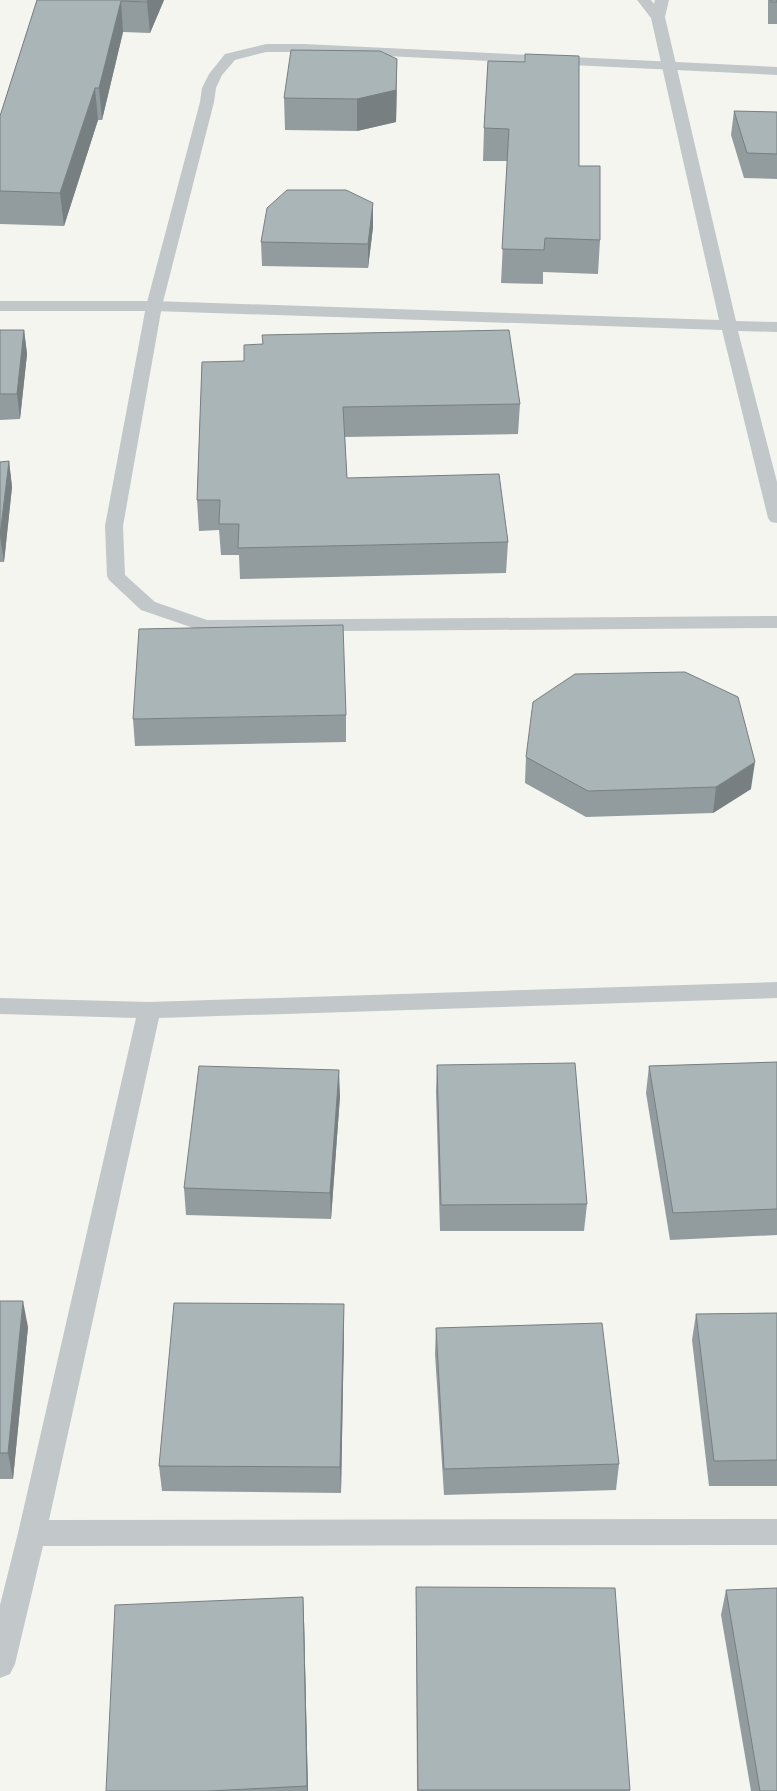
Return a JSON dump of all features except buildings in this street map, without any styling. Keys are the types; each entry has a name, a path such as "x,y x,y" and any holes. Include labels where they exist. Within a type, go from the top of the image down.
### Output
{"street":[{"path":"644,0 658,17"},
{"path":"662,0 658,17 729,326 777,518"},
{"path":"777,71 304,48 266,48 230,57 216,74 209,88 207,102 154,306 114,526 116,576 148,606 205,626 777,622"},
{"path":"0,306 154,306 777,327"},
{"path":"0,1006 150,1010 777,990"},
{"path":"0,1664 32,1533 150,1010"},
{"path":"32,1533 777,1532"}]}
